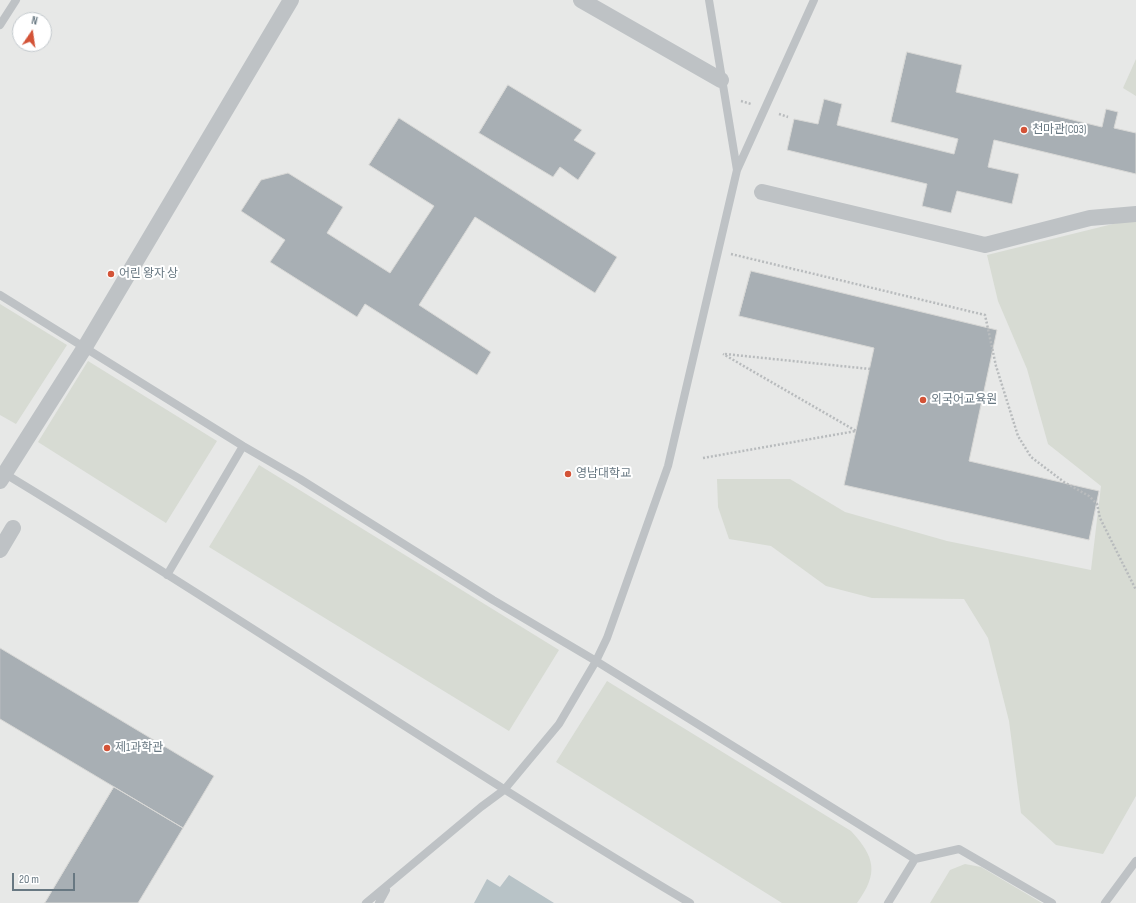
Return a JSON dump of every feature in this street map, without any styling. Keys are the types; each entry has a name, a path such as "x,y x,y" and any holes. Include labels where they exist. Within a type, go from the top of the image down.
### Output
{"street":[{"path":"2,475 85,347 291,0"},
{"path":"581,0 721,80"},
{"path":"762,192 985,245 1090,218 1136,214"},
{"path":"0,550 13,528"}],"lane":[{"path":"0,26 16,0"},
{"path":"709,0 737,170"},
{"path":"366,903 481,807 504,790 559,724 596,661 607,638 668,466 737,170 814,0"},
{"path":"0,296 915,858 959,849 1052,903"},
{"path":"168,575 243,446"},
{"path":"2,475 168,575 504,790 690,903"},
{"path":"888,903 915,858"},
{"path":"1105,903 1136,861"},
{"path":"378,903 388,886"}],"path":[{"path":"717,251 985,315 996,366 1018,436 1031,456 1064,482 1089,496 1097,504 1100,518 1136,590"},
{"path":"703,458 856,430 723,354 870,369"}],"shaded area":[{"name":"영남대학교","path":"0,0 1136,0 1136,903 0,903"},
{"path":"1136,59 1136,96 1123,88"},
{"path":"1129,220 1136,222 1136,796 1103,854 1056,845 1021,813 1009,721 988,638 964,599 872,598 826,586 771,546 729,539 718,507 717,479 790,479 845,512 947,541 1091,570 1101,486 1048,444 1027,369 998,301 987,255"},
{"path":"0,304 67,345 16,424 0,415"},
{"path":"88,361 217,441 166,523 38,442"},
{"path":"259,465 559,650 509,731 209,547"},
{"path":"607,681 851,831 865,849 871,866 869,883 857,903 782,903 556,762"},
{"path":"965,864 981,867 1042,903 930,903 950,870"},
{"path":"509,875 554,903 474,903 487,879 500,887"}],"building":[{"name":"천마관(C03)","path":"907,52 962,65 956,92 1102,127 1106,109 1118,112 1114,128 1136,133 1136,174 994,140 988,167 1019,174 1012,204 957,191 951,213 922,206 927,184 787,150 794,119 818,124 824,99 842,104 837,125 954,154 958,139 891,122"},
{"path":"508,85 582,130 574,140 596,153 578,180 560,167 553,177 479,133"},
{"path":"399,118 617,257 595,293 475,217 419,305 491,352 477,375 365,304 357,317 270,262 285,240 241,211 261,180 288,173 343,207 327,233 390,273 434,206 369,165"},
{"name":"외국어교육원","path":"751,271 997,330 969,461 1099,491 1089,540 844,485 874,348 739,316"},
{"name":"제1과학관","path":"0,648 214,776 183,828 0,719"},
{"path":"114,787 183,828 138,903 45,903"}],"place":[{"name":"천마관(C03)","path":"1024,130"},
{"name":"어린 왕자 상","path":"111,274"},
{"name":"외국어교육원","path":"923,400"},
{"name":"영남대학교","path":"568,474"},
{"name":"제1과학관","path":"107,748"}]}
